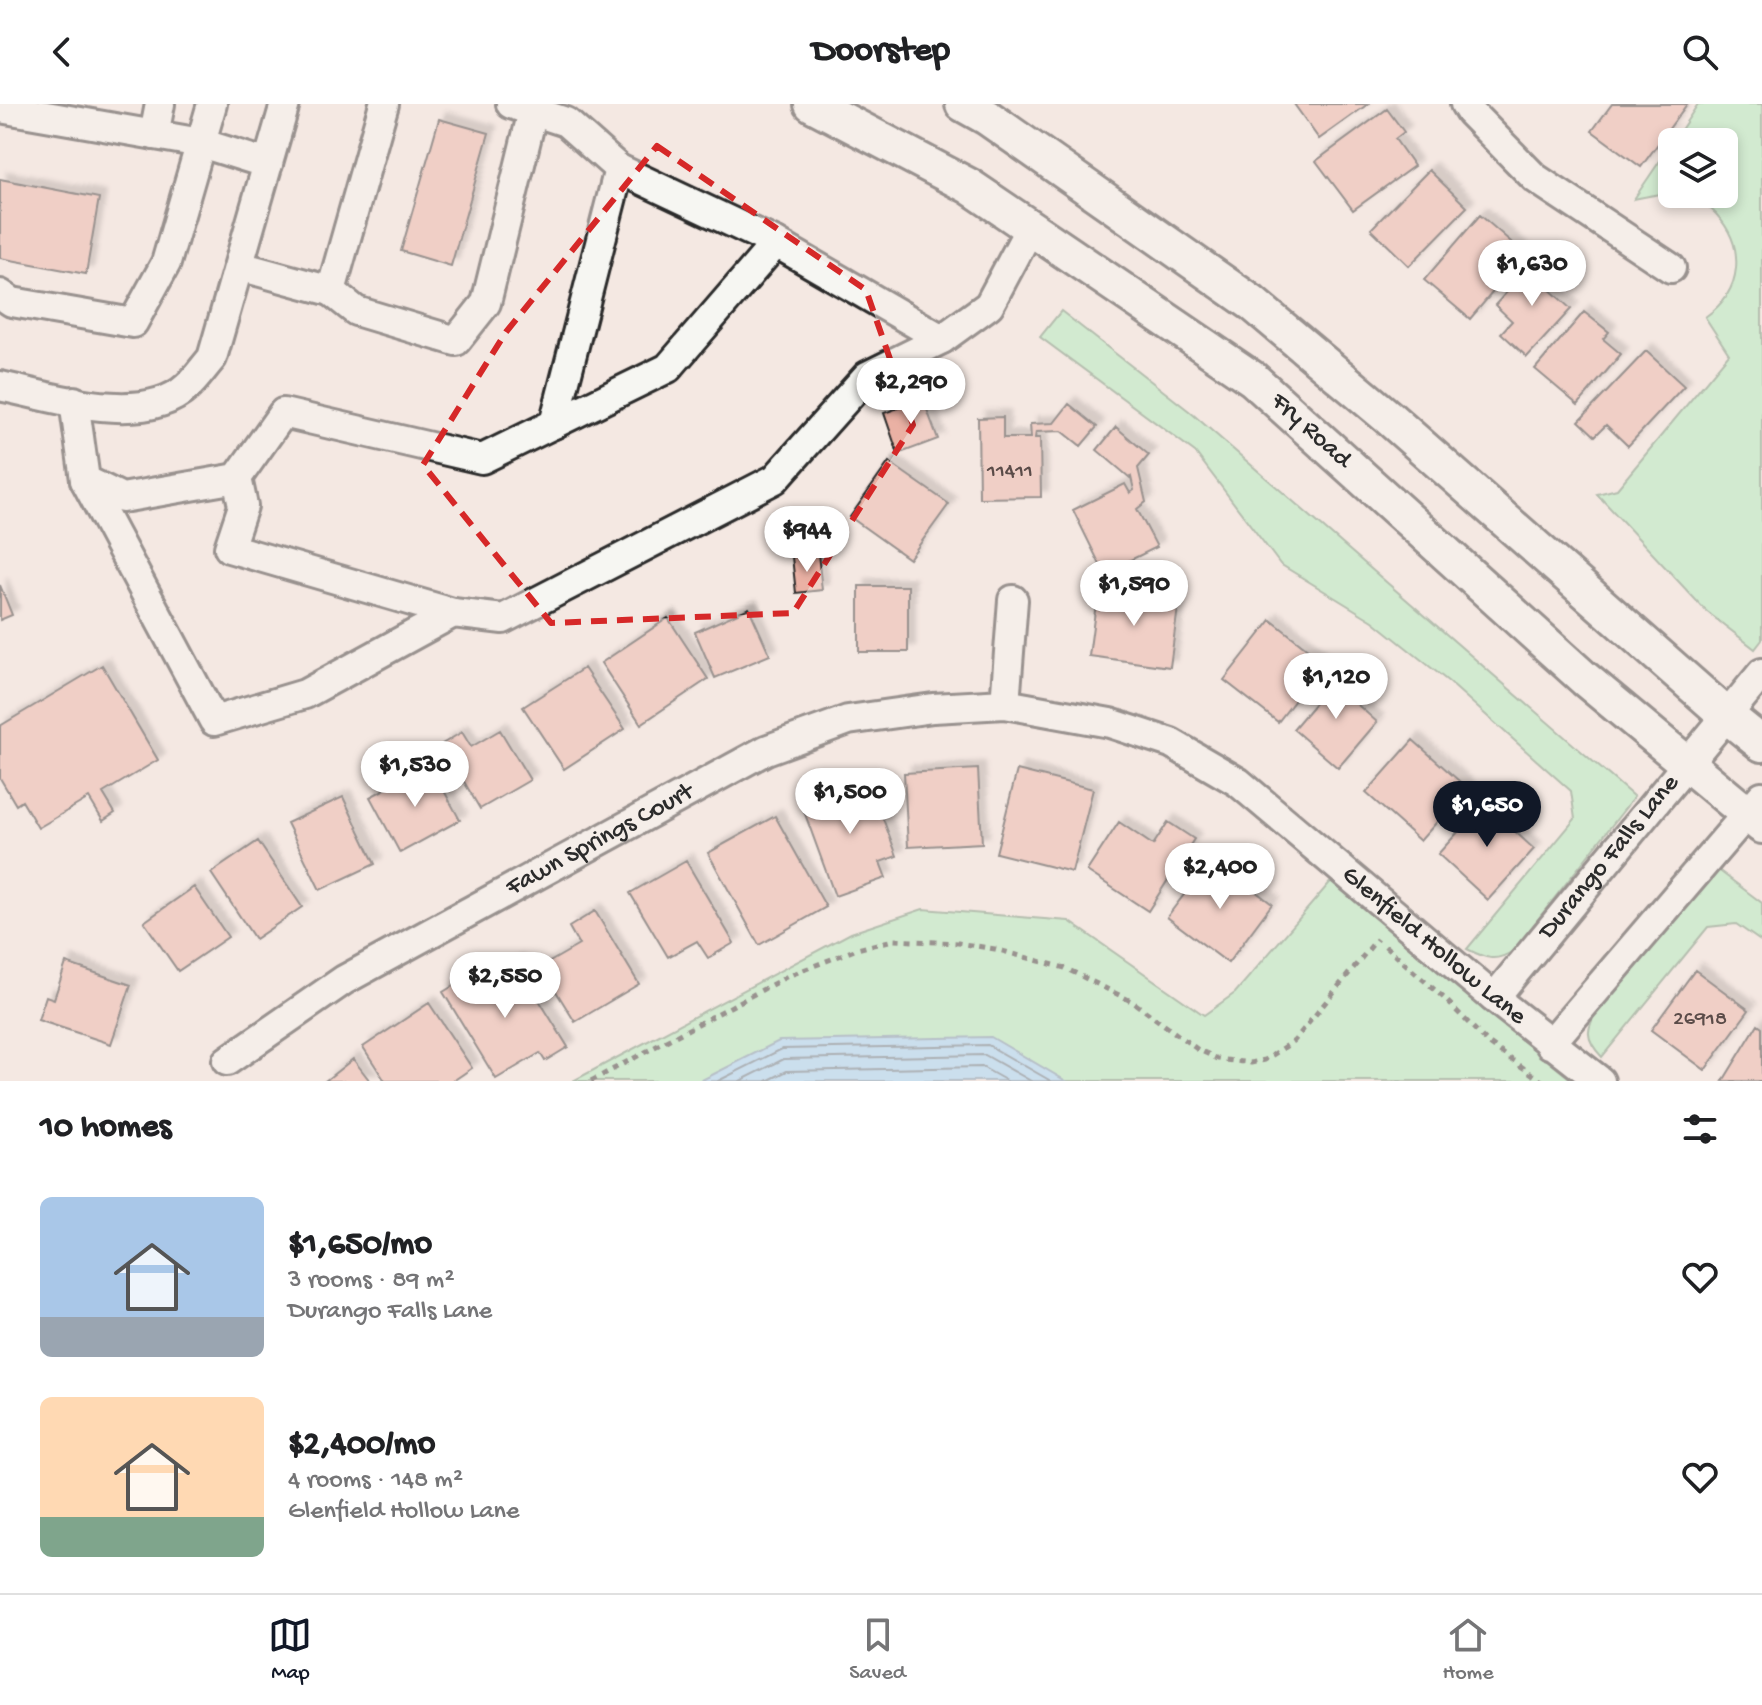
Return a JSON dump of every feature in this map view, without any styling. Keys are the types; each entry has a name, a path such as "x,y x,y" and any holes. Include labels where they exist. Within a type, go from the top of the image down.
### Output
{"main road":[{"name":"Fry Road","path":"812,104 969,186 1253,379 1585,679 1686,764 1757,812"},
{"path":"963,104 988,118 1252,303 1388,417 1762,744"}],"street":[{"path":"154,135 160,104"},
{"path":"0,294 12,302 133,323 166,263 212,104"},
{"path":"0,386 118,409 154,404 186,389 212,358 285,104"},
{"path":"331,291 384,104"},
{"path":"1465,104 1535,178 1671,268"},
{"path":"11,107 108,115 154,135 201,143 268,164"},
{"path":"239,266 331,291 356,311 456,341 486,303 522,108 566,122 619,169 776,243 942,339"},
{"path":"554,424 619,169"},
{"path":"237,478 243,506 229,548 453,613 503,619 775,479 867,376 942,339 989,305 1030,228"},
{"path":"85,480 122,498 237,478 283,413 482,459 668,368 776,243"},
{"path":"74,401 85,480 214,721 305,694 453,613"},
{"path":"1005,704 1013,600"},
{"name":"Durango Falls Lane","path":"1494,998 1762,673"},
{"name":"Glenfield Hollow Lane","path":"1005,704 1110,723 1171,743 1201,758 1275,810 1494,998 1600,1081"},
{"name":"Fawn Springs Court","path":"227,1061 344,980 766,750 848,720 933,708 1005,704"},
{"path":"1550,1044 1757,812"}],"path":[{"path":"1365,929 1445,999 1488,1043 1542,1081"},
{"path":"591,1081 798,971 857,949 893,940 958,943 995,949 1065,968 1133,1002 1197,1049 1218,1059 1251,1063 1265,1060 1294,1041 1377,939"}],"highlighted area":[{"path":"657,146 866,290 913,425 793,613 551,623 423,465 506,332"}],"green space":[{"path":"1698,104 1762,104 1762,640 1755,649 1706,611 1597,494 1617,489 1729,354 1705,317 1727,295 1736,268 1732,240 1710,208 1738,208 1738,128 1682,128"},
{"path":"1658,164 1658,194 1634,199"},
{"path":"1061,311 1189,411 1634,797 1513,951 1490,958 1467,949 1575,819 1571,791 1449,682 1373,621 1280,564 1195,452 1040,337"},
{"path":"1713,866 1762,903 1762,942 1736,924 1708,927 1602,1057 1592,1044 1589,1033 1591,1021 1599,1007"},
{"path":"1333,879 1449,981 1573,1081 573,1081 851,933 923,909 1069,921 1204,1015 1235,993"}],"water":[{"path":"991,1037 1066,1081 700,1081 779,1041"}],"building":[{"path":"1294,104 1368,104 1319,139"},
{"path":"1612,104 1687,104 1669,128 1658,128 1658,144 1641,167 1592,131"},
{"path":"1387,109 1404,132 1395,139 1414,166 1353,210 1316,161"},
{"path":"439,119 489,133 451,266 401,251"},
{"path":"1429,170 1467,207 1409,266 1371,229"},
{"path":"0,179 99,198 86,274 0,258"},
{"path":"1480,215 1525,254 1470,319 1424,280"},
{"path":"1539,257 1558,275 1547,287 1571,309 1527,357 1501,333 1512,321 1495,305"},
{"path":"1584,312 1609,332 1603,339 1621,354 1578,405 1535,369"},
{"path":"1646,351 1684,386 1628,446 1606,425 1595,436 1579,421"},
{"path":"923,399 938,439 898,454 884,413"},
{"path":"1069,404 1097,427 1081,446 1062,431 1036,432 1035,438 1040,438 1041,497 979,498 978,418 1003,417 1003,438 1031,438 1030,424 1054,423"},
{"path":"1116,427 1149,455 1138,468 1146,502 1137,509 1157,547 1104,573 1073,510 1125,484 1130,493 1134,490 1131,477 1097,450"},
{"path":"889,462 949,504 909,559 850,517"},
{"path":"818,554 822,590 796,593 792,557"},
{"path":"0,585 12,615 0,620"},
{"path":"859,586 908,586 908,652 859,652"},
{"path":"1098,588 1179,600 1170,667 1089,656"},
{"path":"749,608 770,655 715,678 695,632"},
{"path":"668,618 708,679 641,724 601,663"},
{"path":"1271,620 1324,662 1278,722 1224,680"},
{"path":"102,665 158,760 103,793 115,813 103,821 89,798 38,828 22,801 16,805 0,778 0,726"},
{"path":"584,668 625,729 564,769 523,707"},
{"path":"1344,669 1362,685 1351,699 1377,722 1338,768 1293,729"},
{"path":"500,730 530,780 480,809 442,744 462,732 471,747"},
{"path":"1413,740 1467,788 1420,841 1366,793"},
{"path":"430,765 460,820 400,853 370,797"},
{"path":"978,769 982,843 908,847 904,773"},
{"path":"1017,770 1093,789 1072,872 996,853"},
{"path":"868,779 897,856 880,862 886,878 835,896 801,803"},
{"path":"343,797 375,864 320,890 287,823"},
{"path":"1490,797 1516,821 1510,827 1534,849 1488,900 1438,854"},
{"path":"775,816 826,907 759,945 708,853"},
{"path":"1119,822 1153,845 1168,822 1194,839 1148,911 1087,871"},
{"path":"258,841 302,907 255,939 211,873"},
{"path":"1212,858 1272,904 1228,963 1167,917"},
{"path":"686,861 734,943 708,958 697,941 668,957 630,893"},
{"path":"194,887 228,937 178,971 144,922"},
{"path":"595,911 639,984 575,1022 541,967 579,945 569,927"},
{"path":"515,961 568,1047 545,1061 540,1053 496,1079 443,992 469,976 476,986"},
{"path":"66,963 131,985 111,1044 38,1020 46,996 54,999"},
{"path":"1695,970 1749,1010 1705,1070 1651,1030"},
{"path":"429,1003 472,1068 453,1081 385,1081 363,1047"},
{"path":"1758,1024 1762,1027 1762,1081 1723,1081"},
{"path":"353,1059 370,1081 325,1081"}]}
